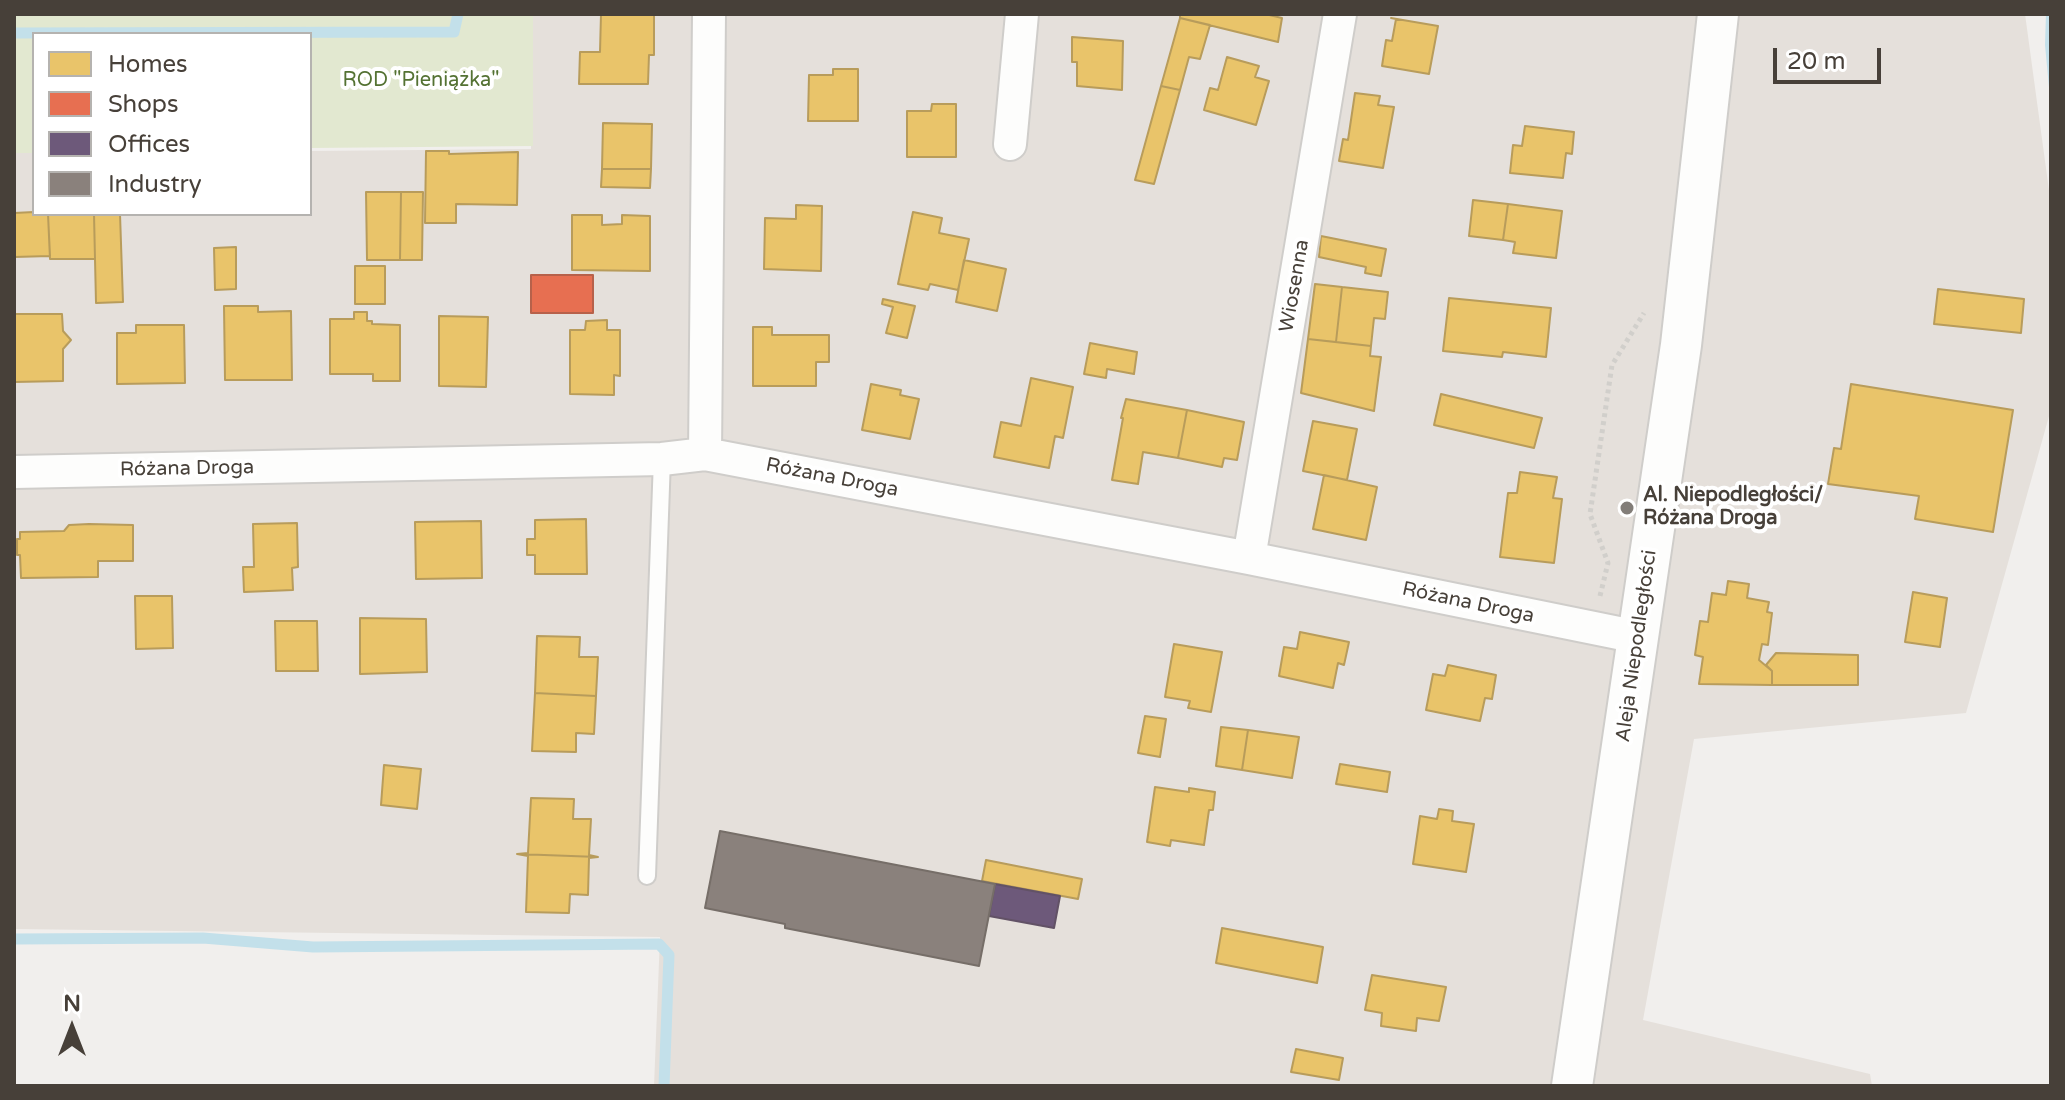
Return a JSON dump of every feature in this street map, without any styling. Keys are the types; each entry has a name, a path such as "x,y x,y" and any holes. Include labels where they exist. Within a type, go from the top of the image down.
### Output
{"street":[{"path":"705,454 709,14"},
{"path":"1010,144 1022,14"},
{"name":"Wiosenna","path":"1249,558 1340,14"},
{"name":"Aleja Niepodległości","path":"1572,1086 1681,345 1718,14"},
{"name":"Różana Droga","path":"14,472 662,459 705,454 1249,558 1638,637"}],"lane":[{"path":"647,876 662,459"}],"path":[{"path":"1595,628 1608,563 1590,514 1612,365 1648,306"}],"shaded area":[{"path":"532,14 2025,14 2051,205 2051,409 1966,713 1694,739 1643,1020 1870,1074 1872,1086 654,1086 660,937 14,929 14,153 32,153 32,216 312,216 312,151 531,149"}],"green space":[{"name":"ROD \"Pieniążka\"","path":"14,14 533,14 533,146 312,148 312,32 32,32 32,153 14,153"}],"water":[{"path":"2046,14 2051,14 2051,108 2045,45"}],"building: Homes":[{"path":"601,14 654,14 654,55 649,55 648,84 579,84 580,52 600,52"},
{"path":"1180,14 1265,14 1282,18 1278,42 1180,18"},
{"path":"1180,18 1210,25 1200,59 1189,57 1180,90 1161,86"},
{"path":"1391,18 1438,26 1429,74 1382,66 1386,40 1392,41 1396,19"},
{"path":"1072,37 1123,41 1122,90 1077,86 1077,62 1072,62"},
{"path":"1227,57 1259,66 1255,77 1269,81 1256,125 1204,110 1210,88 1218,90"},
{"path":"833,69 858,69 858,121 808,121 809,75 833,75"},
{"path":"1161,86 1180,90 1154,184 1135,180"},
{"path":"1355,93 1380,96 1378,105 1394,107 1383,168 1339,161 1343,139 1348,140"},
{"path":"932,104 956,104 956,157 907,157 907,111 931,111"},
{"path":"603,123 652,124 651,169 602,169"},
{"path":"1525,126 1574,132 1572,154 1566,153 1563,178 1510,173 1513,145 1522,146"},
{"path":"426,151 449,151 449,154 518,152 517,205 456,204 456,223 425,223"},
{"path":"602,169 651,169 650,188 601,187"},
{"path":"366,192 401,192 400,260 367,260"},
{"path":"401,192 423,192 422,260 400,260"},
{"path":"1473,200 1508,204 1503,240 1469,236"},
{"path":"1508,204 1562,211 1556,258 1513,253 1515,242 1503,240"},
{"path":"796,205 822,206 821,271 764,269 765,218 796,219"},
{"path":"32,212 32,216 48,216 50,256 14,257 14,213"},
{"path":"913,212 942,218 939,233 969,239 958,290 930,284 928,290 898,284"},
{"path":"572,215 602,215 602,225 622,224 622,215 650,216 650,271 572,270"},
{"path":"48,216 94,216 95,259 50,259"},
{"path":"94,216 120,216 123,302 96,303"},
{"path":"1321,236 1386,249 1381,276 1365,273 1366,267 1319,257"},
{"path":"236,247 236,289 215,290 214,248"},
{"path":"964,260 1006,269 997,311 956,302"},
{"path":"355,266 385,266 385,304 355,304"},
{"path":"1315,284 1342,287 1336,342 1308,339"},
{"path":"1342,287 1388,292 1385,319 1374,318 1371,346 1336,342"},
{"path":"1938,289 2024,299 2021,333 1934,324"},
{"path":"1449,298 1551,308 1546,357 1503,352 1502,357 1443,351"},
{"path":"883,299 915,306 907,338 886,333 893,307 882,304"},
{"path":"224,306 258,306 258,312 291,311 292,380 225,380"},
{"path":"354,312 367,312 367,321 372,321 372,324 400,325 400,381 373,381 373,374 330,374 330,319 354,319"},
{"path":"14,314 62,314 63,331 71,340 63,349 63,381 14,382"},
{"path":"439,316 488,317 486,387 439,386"},
{"path":"607,320 607,330 620,330 620,376 614,375 614,395 570,394 570,330 585,330 586,321"},
{"path":"136,325 184,325 185,383 117,384 117,333 136,333"},
{"path":"753,327 772,327 772,335 829,335 829,362 816,362 816,386 753,386"},
{"path":"1308,339 1371,346 1370,356 1381,357 1374,411 1301,393"},
{"path":"1090,343 1137,352 1134,374 1107,369 1106,378 1084,374"},
{"path":"1031,378 1073,387 1063,438 1055,436 1049,468 994,457 1001,422 1021,426"},
{"path":"871,384 901,390 900,395 919,399 910,439 862,430"},
{"path":"1851,384 2013,410 1993,532 1915,519 1919,496 1828,484 1834,448 1841,449"},
{"path":"1441,394 1542,418 1534,448 1434,425"},
{"path":"1126,399 1187,410 1178,458 1143,452 1138,484 1112,480"},
{"path":"1187,410 1244,422 1237,460 1224,458 1222,467 1178,458"},
{"path":"1313,421 1357,429 1347,480 1303,471"},
{"path":"1520,472 1557,477 1553,498 1562,499 1554,563 1500,557 1508,493 1517,493"},
{"path":"1324,475 1377,487 1366,540 1313,529"},
{"path":"586,519 587,574 535,574 535,555 527,555 527,539 535,539 535,520"},
{"path":"481,521 482,578 416,579 415,522"},
{"path":"297,523 298,567 292,568 293,590 244,592 243,567 254,567 253,524"},
{"path":"69,525 133,525 133,561 98,561 98,577 21,578 20,555 17,555 20,532 64,531"},
{"path":"1728,581 1749,584 1747,598 1769,602 1767,612 1772,613 1768,645 1762,644 1759,660 1772,671 1772,685 1699,684 1703,657 1695,655 1700,621 1708,622 1712,593 1726,595"},
{"path":"1913,592 1947,598 1940,647 1905,642"},
{"path":"135,596 172,596 173,648 136,649"},
{"path":"360,618 426,619 427,672 360,674"},
{"path":"275,621 317,621 318,671 276,671"},
{"path":"1300,632 1349,642 1344,665 1338,663 1333,688 1279,676 1284,647 1297,649"},
{"path":"537,636 580,637 579,657 598,657 596,696 535,693"},
{"path":"1174,644 1222,652 1211,712 1188,708 1190,701 1165,697"},
{"path":"1776,653 1858,655 1858,685 1772,685 1772,671 1766,665"},
{"path":"1448,665 1496,675 1492,699 1485,698 1480,721 1426,710 1433,674 1445,676"},
{"path":"535,693 596,696 594,734 576,733 576,752 532,751"},
{"path":"1145,716 1166,719 1160,757 1138,753"},
{"path":"1221,727 1248,730 1242,770 1216,766"},
{"path":"1248,730 1299,737 1292,778 1242,770"},
{"path":"1340,764 1390,772 1387,792 1336,784"},
{"path":"384,765 421,769 417,809 381,805"},
{"path":"1155,787 1215,792 1204,845 1171,840 1170,846 1147,842"},
{"path":"531,798 574,799 573,819 591,819 589,855 598,857 517,854 528,853"},
{"path":"1439,809 1453,811 1452,821 1474,824 1466,872 1413,864 1420,816 1437,819"},
{"path":"517,854 598,857 589,858 588,895 570,894 569,913 526,912 528,856"},
{"path":"986,860 1082,879 1078,899 982,881"},
{"path":"1222,928 1323,947 1317,983 1216,963"},
{"path":"1372,975 1446,987 1439,1021 1417,1018 1416,1031 1381,1026 1382,1013 1365,1010"},
{"path":"1296,1049 1343,1058 1339,1080 1291,1072"}],"building: Shops":[{"path":"531,275 593,275 593,313 531,313"}],"building: Offices":[{"path":"995,884 1060,896 1054,928 989,916"}],"building: Industry":[{"path":"720,831 995,884 979,966 785,928 785,924 705,908"}],"waterway":[{"path":"312,32 454,32 458,14"},
{"path":"14,33 32,33"},
{"path":"14,939 203,938 313,947 659,944 669,955 664,1086"}],"place":[{"name":"Al. Niepodległości/ Różana Droga","path":"1627,508"}]}
